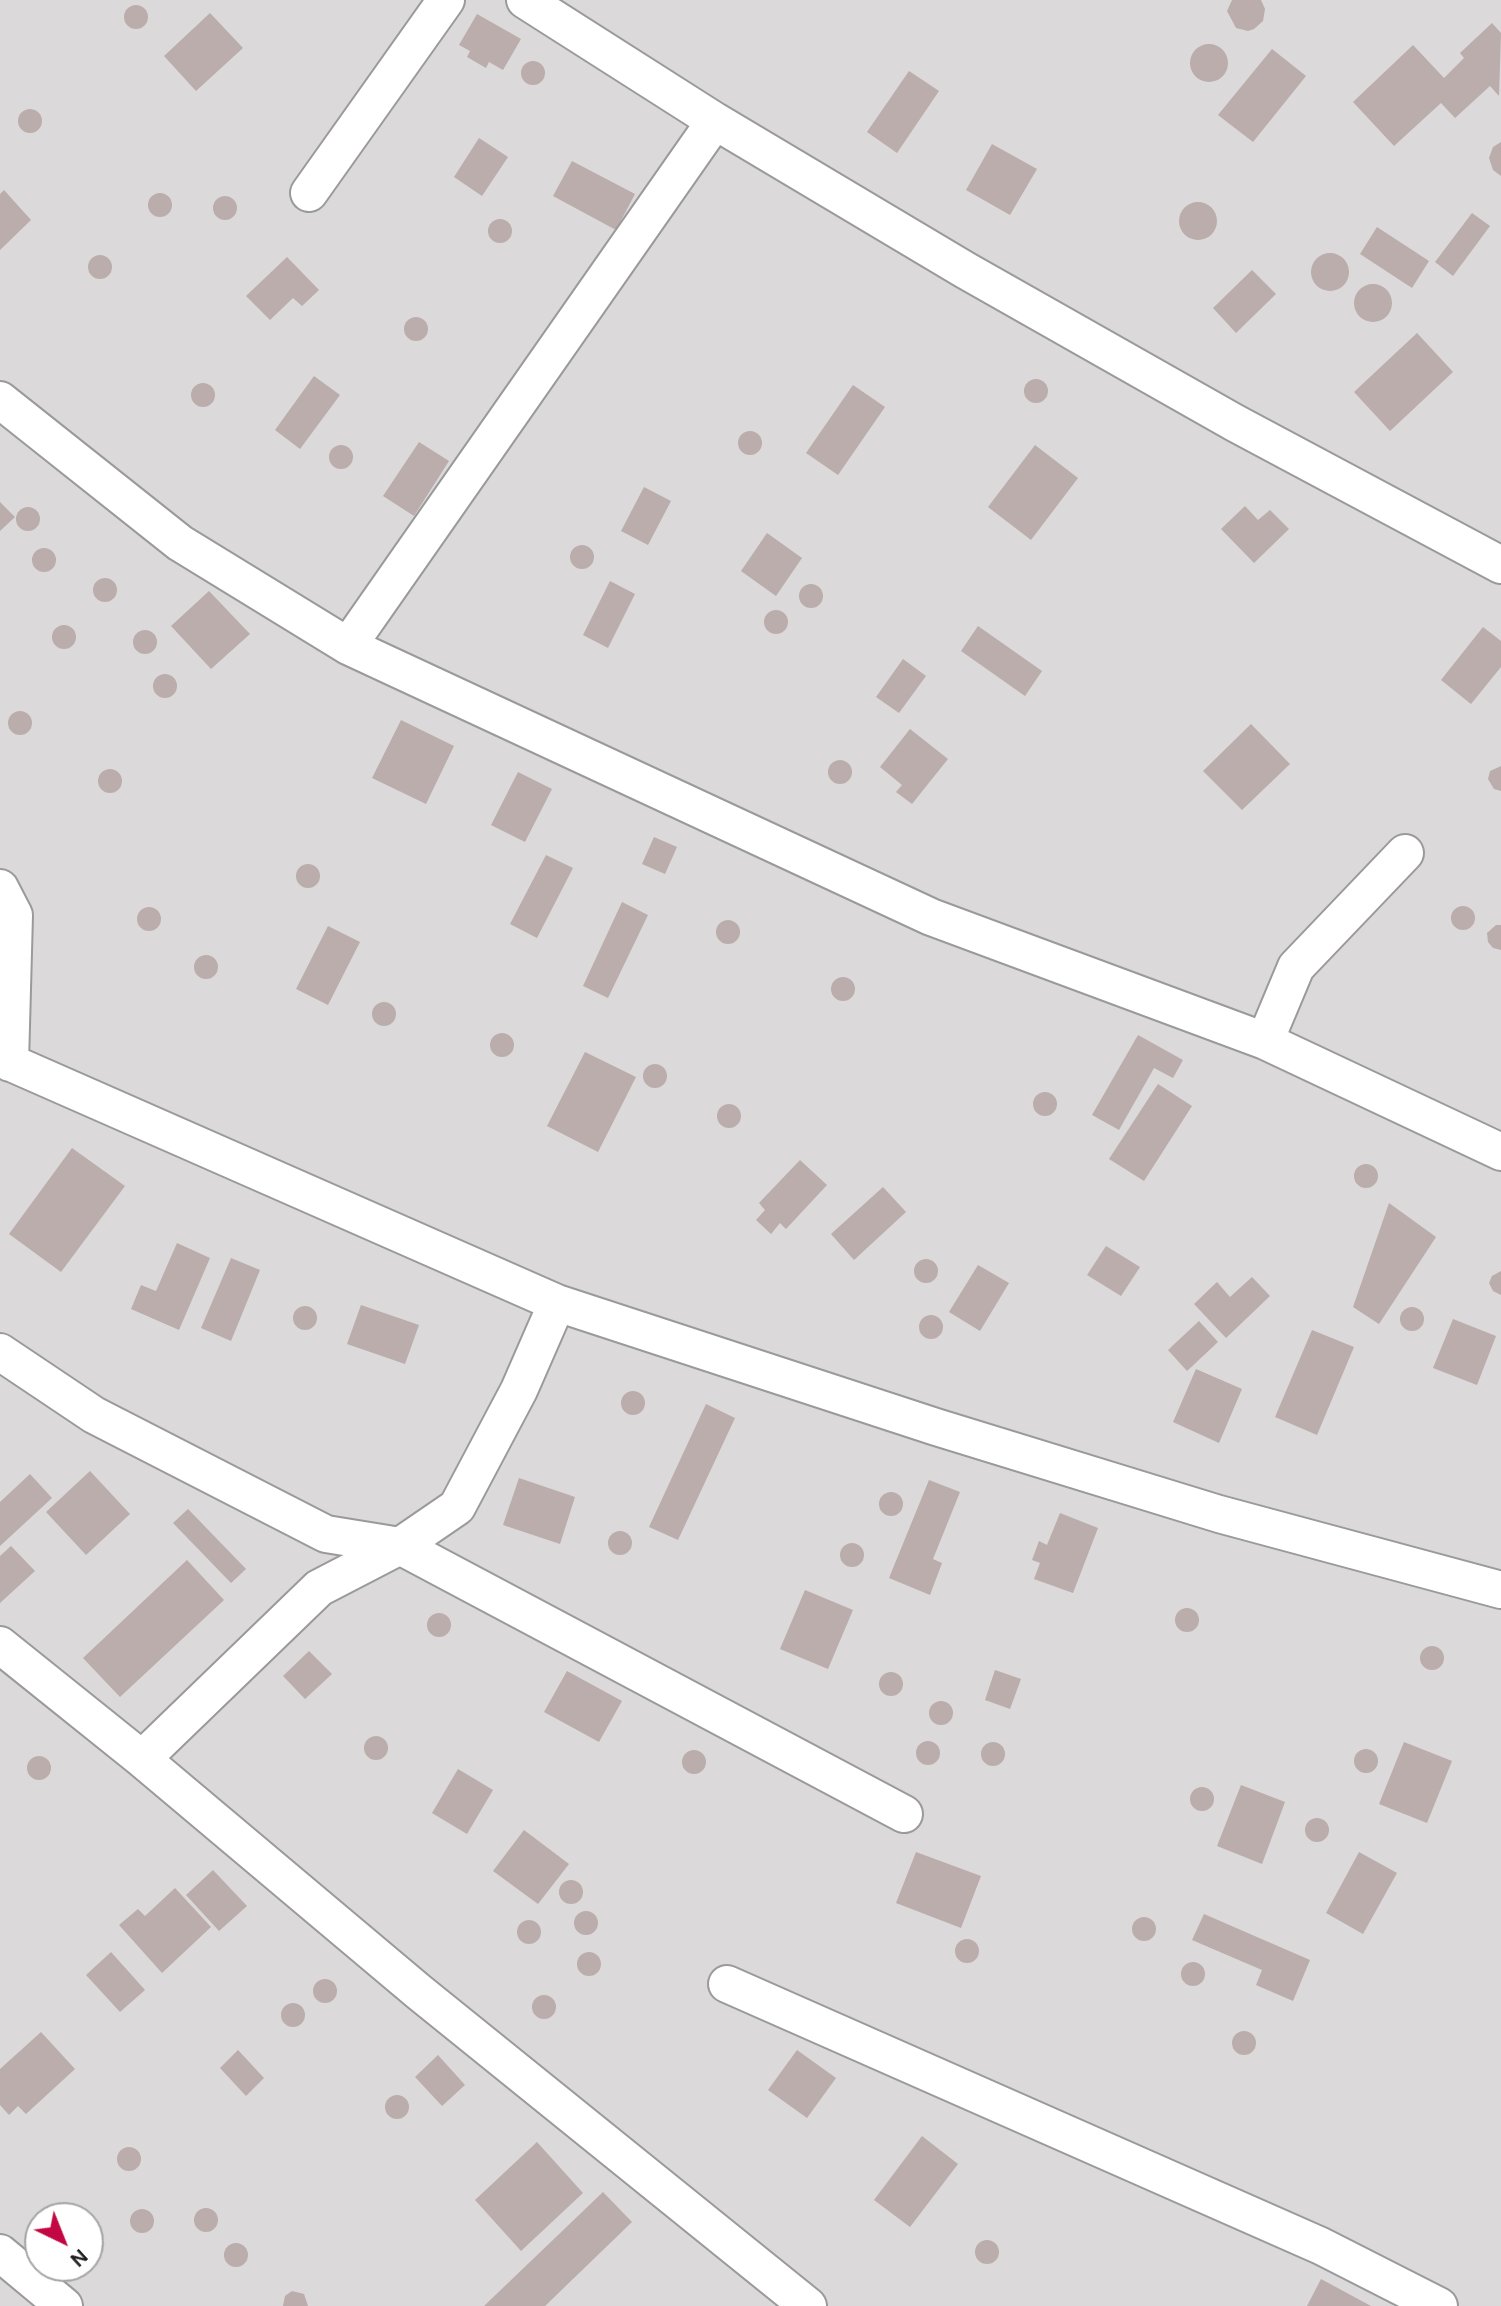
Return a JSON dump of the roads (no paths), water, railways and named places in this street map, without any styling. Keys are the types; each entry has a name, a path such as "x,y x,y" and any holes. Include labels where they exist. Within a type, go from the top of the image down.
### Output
{"street":[{"path":"309,193 446,0"},
{"path":"525,0 715,121 965,270 1235,423 1501,565"},
{"path":"348,646 715,121"},
{"path":"0,400 180,543 348,646 931,917 1265,1041 1501,1152"},
{"path":"1265,1041 1296,967 1405,853"},
{"path":"0,888 14,915 5,1060 557,1303 936,1427 1219,1514 1501,1590"},
{"path":"142,1759 319,1588 400,1546 457,1507 519,1390 557,1303"},
{"path":"0,1352 94,1415 326,1534 400,1546 904,1814"},
{"path":"0,1645 142,1759 419,1992 808,2306"},
{"path":"727,1984 1321,2246 1439,2306"},
{"path":"0,2253 64,2306"}]}
